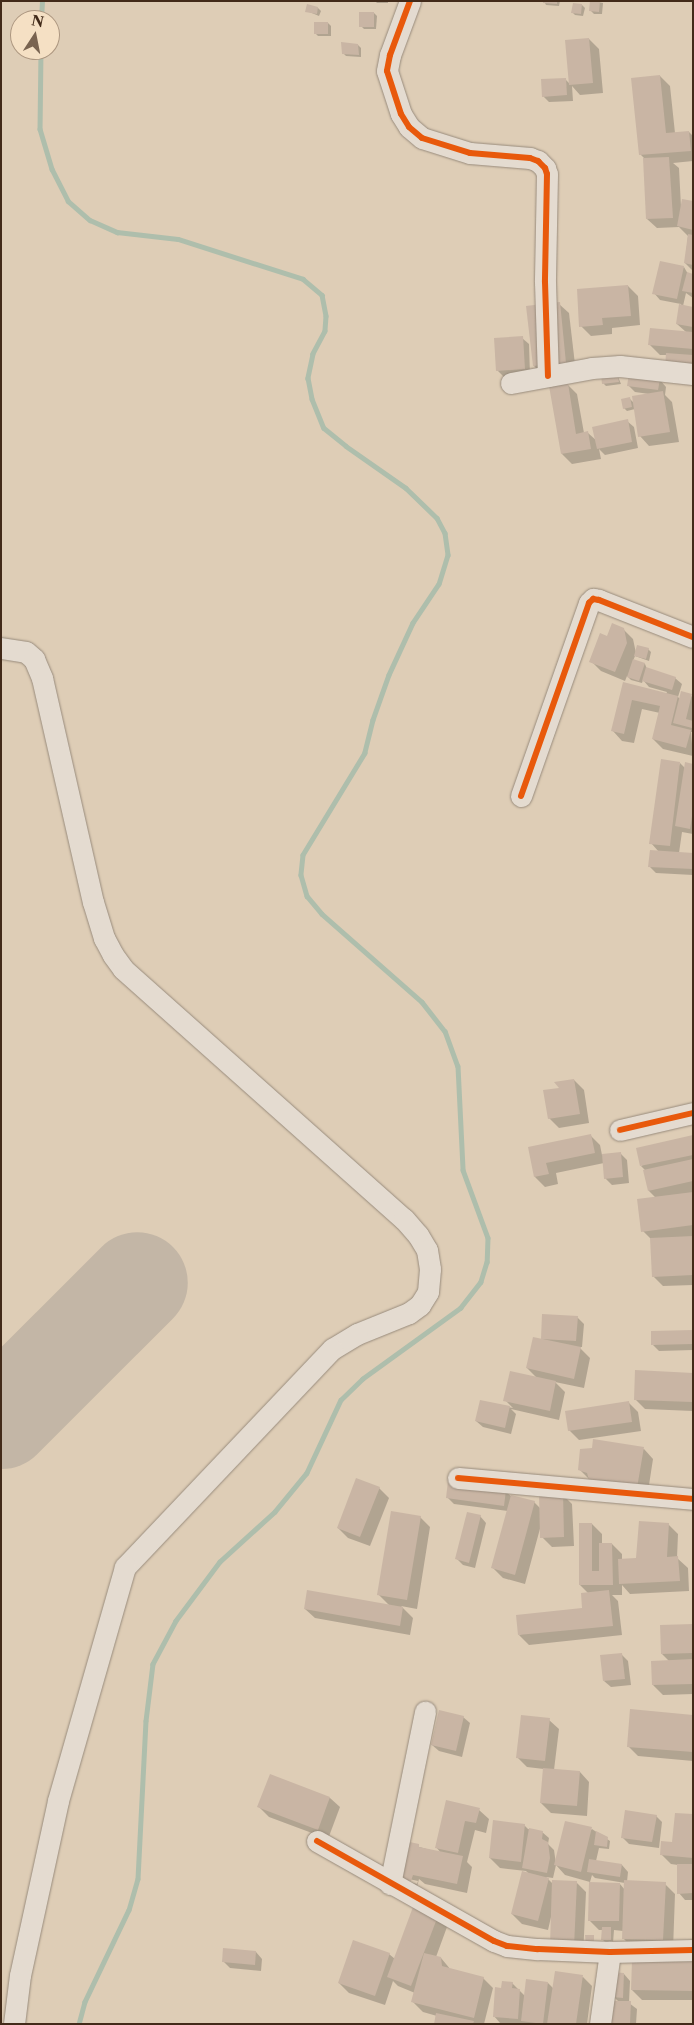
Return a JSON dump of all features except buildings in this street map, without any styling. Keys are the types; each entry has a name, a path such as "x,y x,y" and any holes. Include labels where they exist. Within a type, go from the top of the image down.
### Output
{"street":[{"path":"410,1 390,55 387,71 401,114 408,127 422,138 470,153 530,158 538,161 545,168 547,174 545,282 548,376"},
{"path":"511,383 592,368 620,366 693,374"},
{"path":"521,796 589,603 593,599 693,637"},
{"path":"1,648 26,652 34,659 42,678 93,902 112,955 123,969 404,1219 418,1235 427,1250 430,1269 428,1292 420,1305 409,1313 357,1334 332,1349 125,1567 58,1802 20,1975 14,2024"},
{"path":"620,1130 693,1113"},
{"path":"458,1478 693,1500"},
{"path":"390,1884 425,1712"},
{"path":"316,1842 494,1941 507,1946 610,1952 693,1950"},
{"path":"600,2024 610,1952"}],"waterway":[{"path":"42,1 42,10"},
{"path":"41,60 40,129 52,169 68,201 90,220 117,232 178,239 303,279 322,295 326,316 325,331 313,354 308,378 312,399 324,428 346,446 406,488 437,518 445,533 448,555 439,584 413,623 389,675 373,720 365,753 303,855 301,875 307,896 322,914 422,1002 445,1031 458,1066 463,1170 488,1238 487,1262 481,1282 461,1308 363,1379 341,1400 307,1473 275,1512 220,1562 176,1621 153,1664 146,1721 138,1879 129,1910 85,2002 79,2024"}],"runway":[{"path":"1,1418 137,1282"}],"cycle path":[{"path":"410,1 390,55 387,71 401,114 409,127 422,138 470,153 530,158 538,161 545,168 547,174 545,282 548,376"},
{"path":"521,796 589,603 593,599 693,637"},
{"path":"620,1130 693,1113"},
{"path":"458,1478 693,1499"},
{"path":"317,1841 494,1941 507,1946 610,1952 693,1950"}]}
